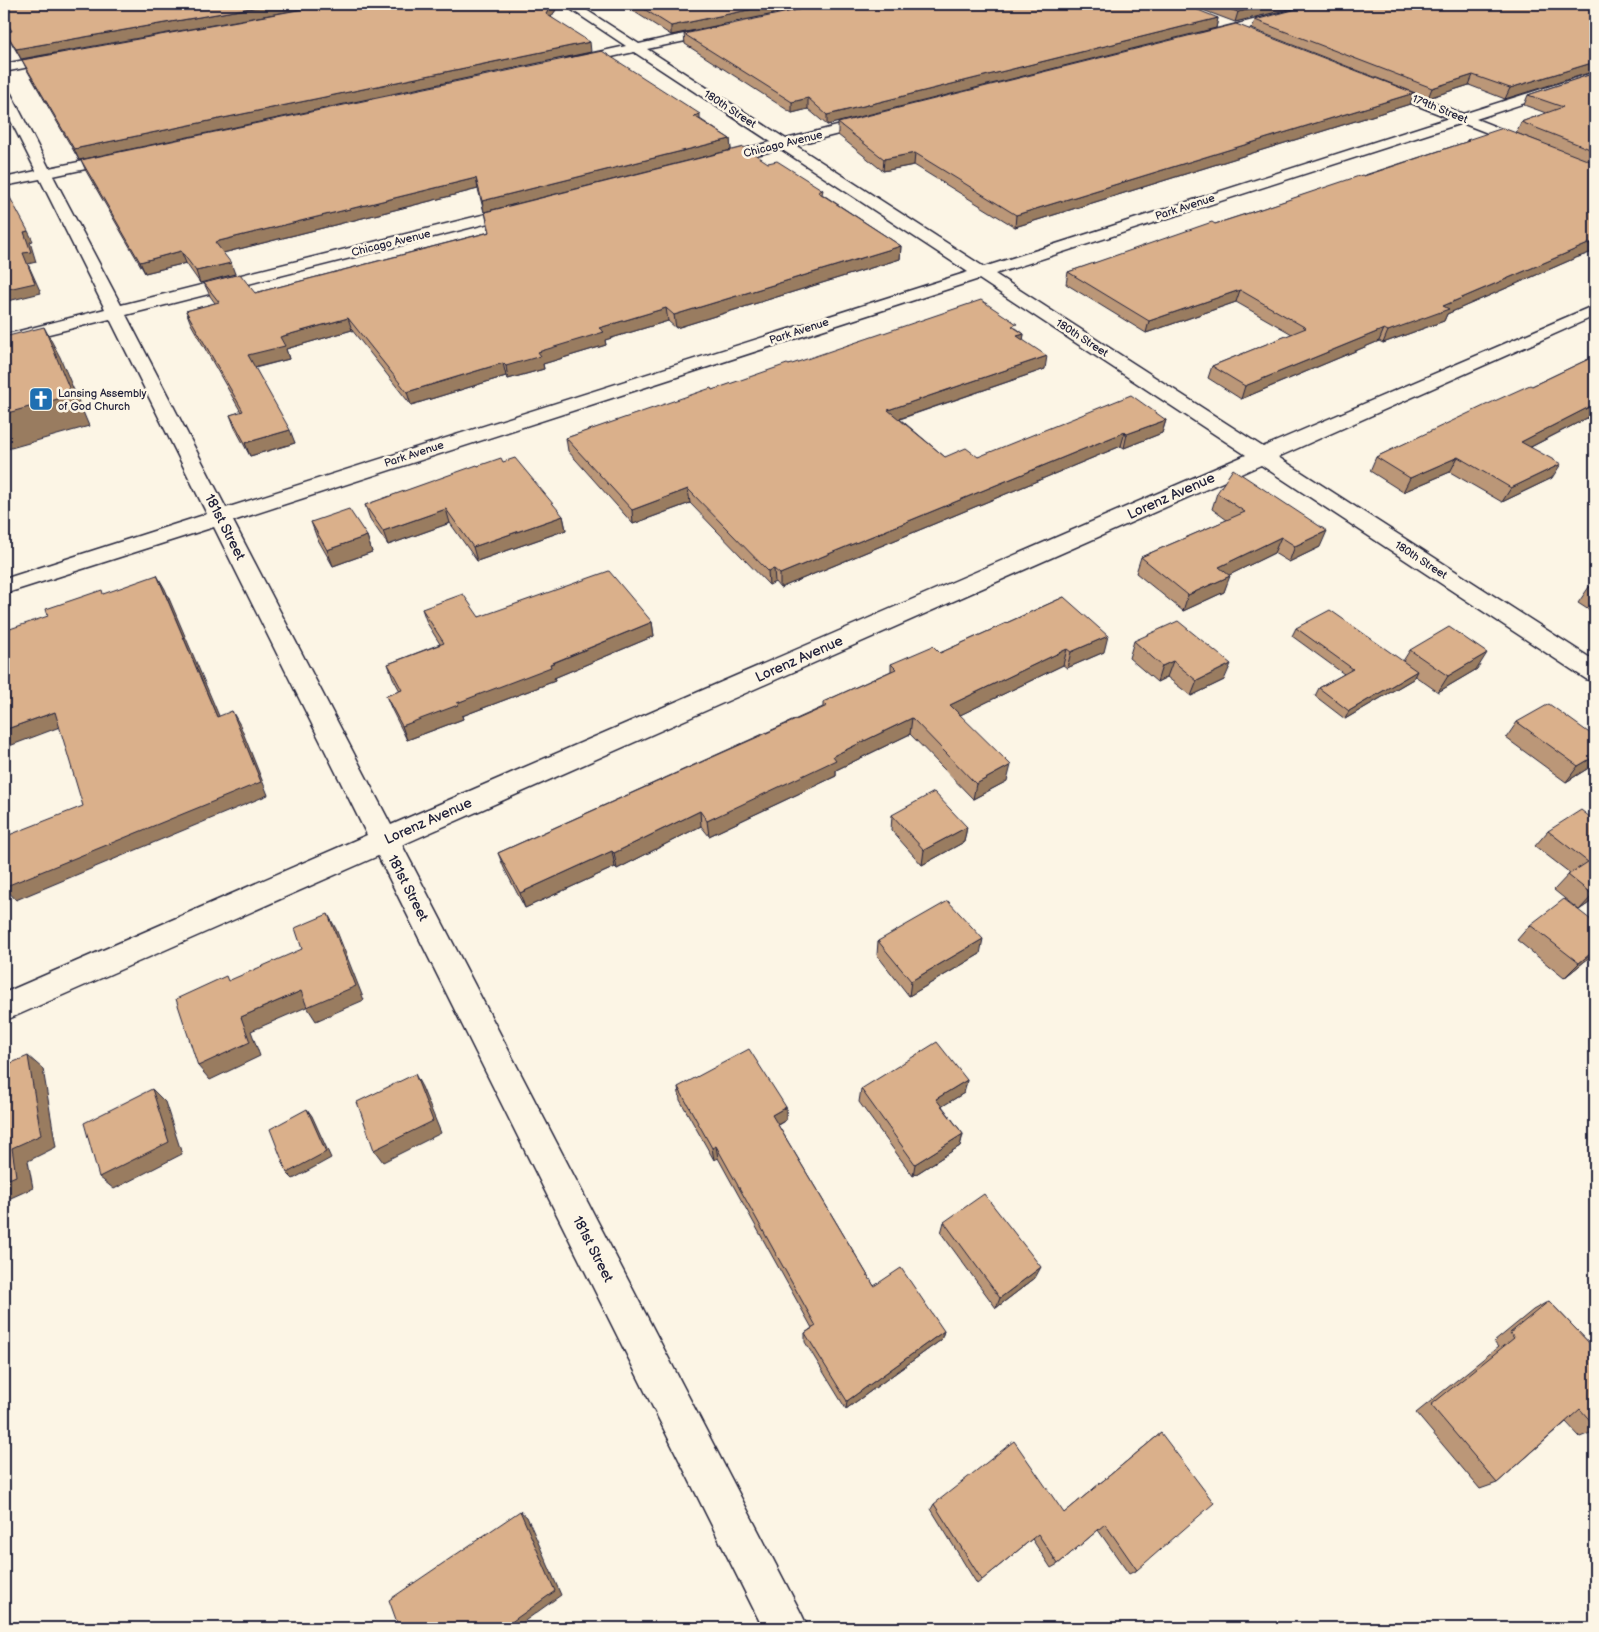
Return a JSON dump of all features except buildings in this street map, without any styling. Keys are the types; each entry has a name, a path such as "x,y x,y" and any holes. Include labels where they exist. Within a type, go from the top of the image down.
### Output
{"street":[{"name":"180th Street","path":"569,4 1595,673"},
{"path":"1196,38 1330,4"},
{"path":"1217,21 1252,36"},
{"path":"559,64 732,28"},
{"path":"4,68 73,55"},
{"name":"Park Avenue","path":"4,587 1595,76"},
{"name":"179th Street","path":"1368,81 1595,171"},
{"name":"181st Street","path":"4,94 786,1628"},
{"name":"Chicago Avenue","path":"696,166 889,117"},
{"path":"4,182 132,155"},
{"name":"Chicago Avenue","path":"4,340 532,207"},
{"name":"Lorenz Avenue","path":"4,1007 1595,310"}],"place":[{"name":"Lansing Assembly of God Church","path":"41,399"}]}
